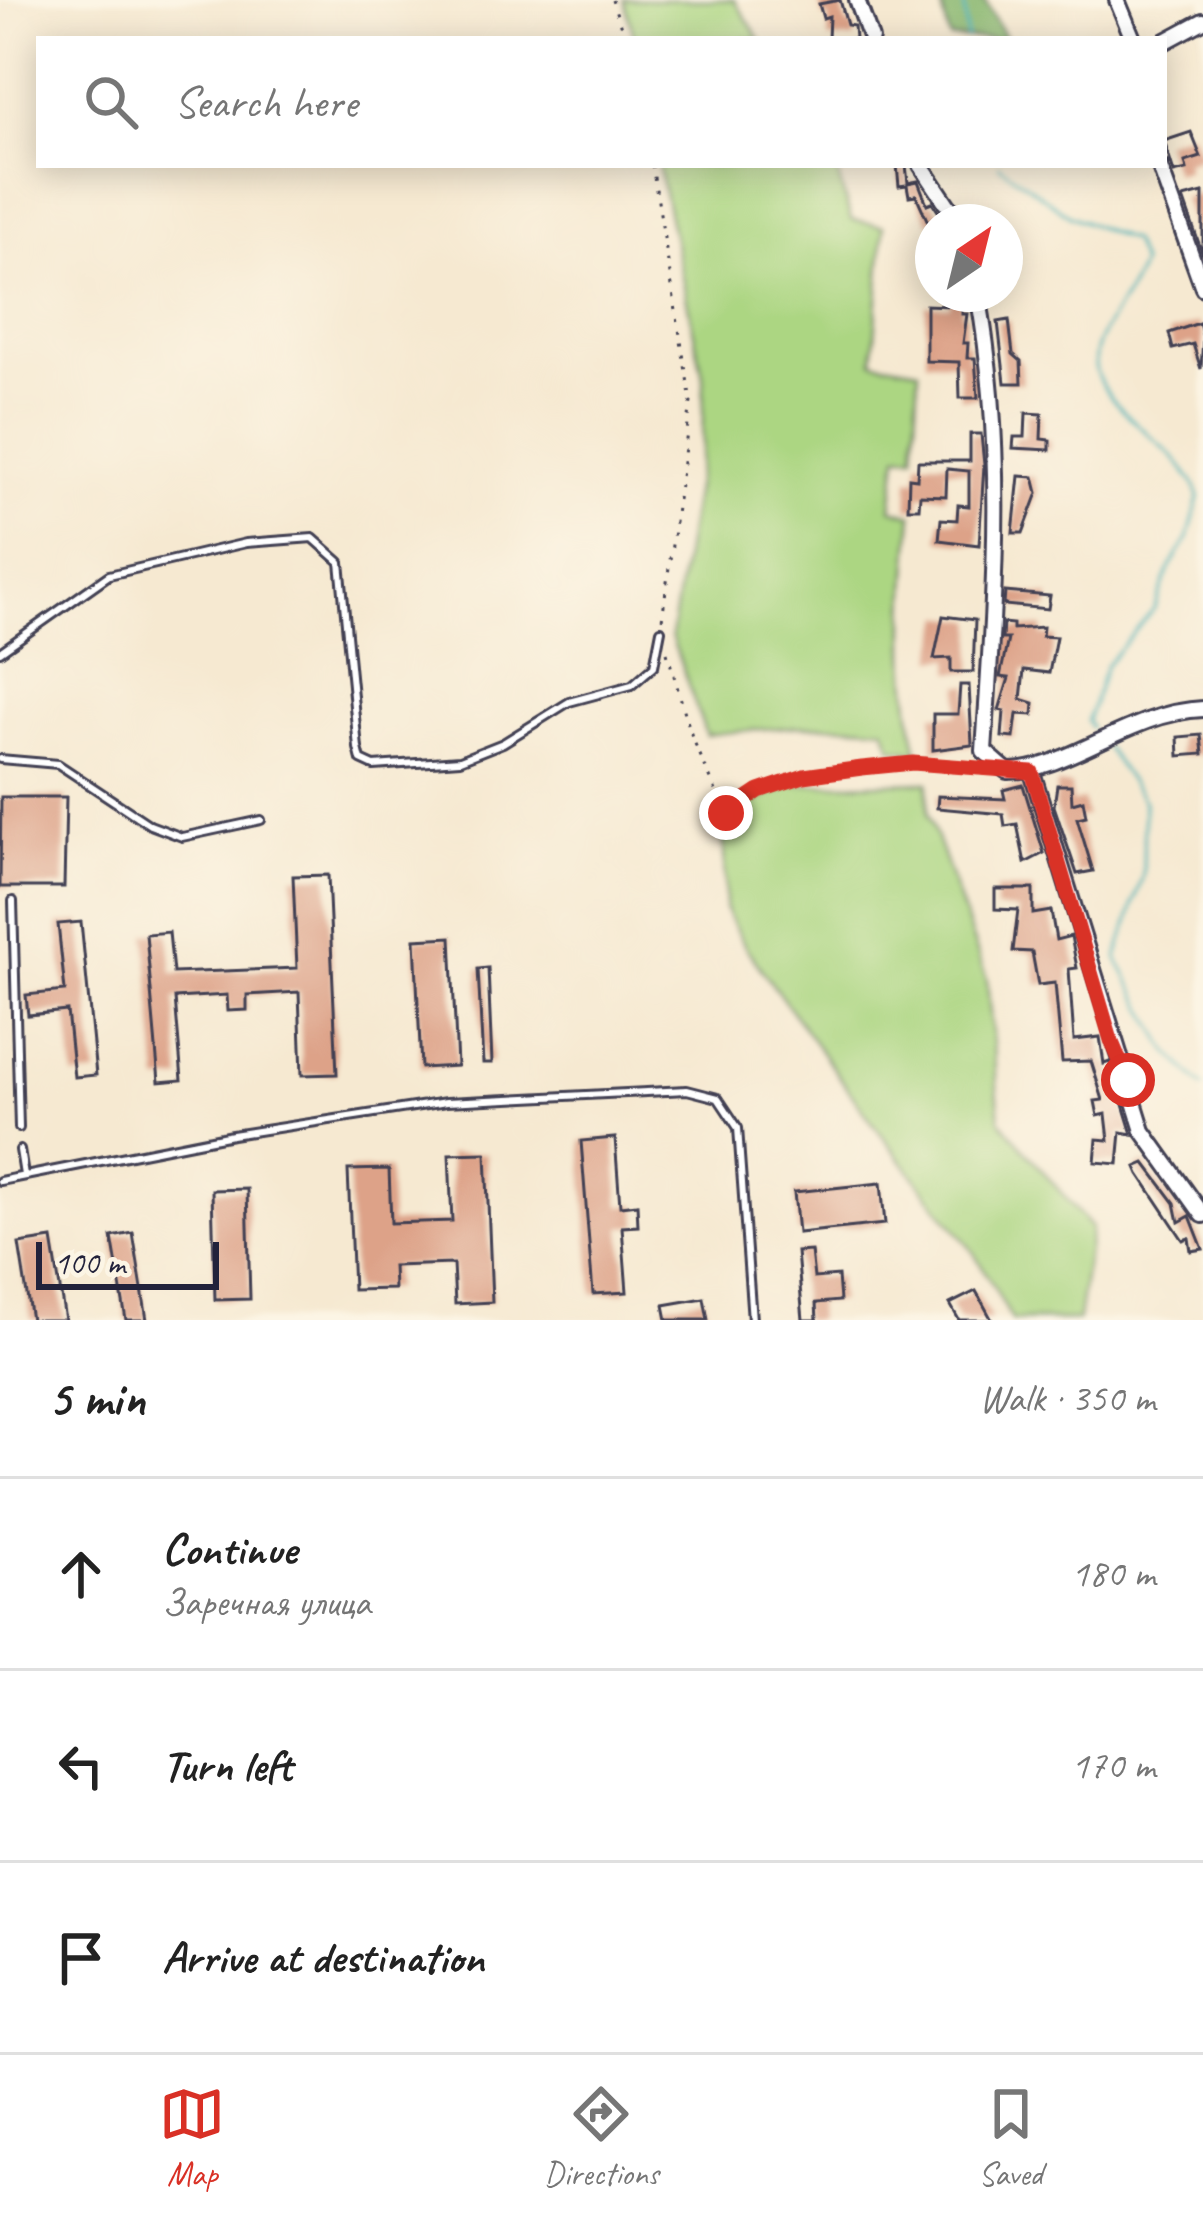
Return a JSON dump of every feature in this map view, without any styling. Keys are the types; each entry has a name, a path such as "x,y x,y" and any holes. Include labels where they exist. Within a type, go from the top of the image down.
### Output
{"street":[{"path":"857,0 870,36"},
{"path":"1117,0 1132,36"},
{"path":"1167,40 1203,21"},
{"path":"923,168 946,204"},
{"path":"1160,168 1203,288"},
{"path":"981,312 991,364 999,470 984,751 1007,771 1032,772 1131,724 1203,709"},
{"path":"1032,772 1143,1130 1203,1215"}],"lane":[{"path":"0,652 109,575 247,543 313,538 340,562 358,748 361,760 374,766 460,760 503,743 569,702 632,685 654,667 661,629"},
{"path":"0,759 58,764 151,825 182,837 262,820"},
{"path":"13,901 19,1128"},
{"path":"0,1181 425,1105 629,1090 703,1092 730,1110 738,1128 752,1320"},
{"path":"20,1150 24,1175"}],"path":[{"path":"612,0 624,36"},
{"path":"652,168 691,402 661,629 692,737 726,813 759,791 804,776 913,763 996,765"}],"green space":[{"path":"624,0 734,0 758,36 634,36"},
{"path":"940,0 984,0 1004,36 949,36"},
{"path":"659,168 836,168 851,220 884,226 873,361 919,369 914,455 898,455 892,509 913,515 906,634 918,752 892,747 885,728 863,726 706,735 671,636 702,444 704,380"},
{"path":"928,782 928,813 987,980 1000,1120 1091,1228 1078,1320 1012,1320 975,1254 875,1126 746,948 725,910 724,839 751,803 793,785"}],"building":[{"path":"840,0 855,36 828,36 829,16 823,18 819,4"},
{"path":"1191,132 1201,157 1185,162 1187,170 1174,173 1167,140"},
{"path":"897,168 906,168 908,183 918,181 927,204 920,204 916,195 909,196 907,185 899,186"},
{"path":"1203,193 1203,255 1183,198"},
{"path":"926,312 967,314 963,343 968,343 967,358 975,358 978,398 960,398 959,362 926,361"},
{"path":"1009,320 1022,383 1005,383 998,322"},
{"path":"1199,323 1201,369 1193,344 1173,349 1169,333"},
{"path":"1026,413 1042,414 1041,439 1050,440 1050,450 1013,448 1014,437 1025,437"},
{"path":"970,434 981,434 984,465 979,545 939,540 941,519 957,520 958,505 969,506 969,471 947,469 946,496 920,495 919,508 908,508 909,478 917,479 918,461 970,461"},
{"path":"1019,476 1034,477 1038,493 1023,533 1013,533"},
{"path":"1005,592 1050,596 1048,609 1004,605"},
{"path":"943,616 975,620 973,672 951,672 951,658 934,659"},
{"path":"1003,623 1013,624 1013,629 1043,627 1042,636 1056,637 1049,673 1024,670 1021,699 1034,703 1033,715 1017,714 1014,738 1002,737 1004,711 999,710 1009,678 1000,677 1008,639 1002,639"},
{"path":"960,685 969,685 972,745 933,750 933,714 958,714"},
{"path":"1201,735 1203,754 1179,756 1178,737"},
{"path":"1023,785 1044,853 1025,863 1017,824 1005,826 1003,814 937,808 938,796 1005,799 1003,790"},
{"path":"1057,785 1071,785 1072,803 1083,800 1086,816 1077,818 1093,871 1077,874 1054,806"},
{"path":"1,797 66,797 64,887 0,887"},
{"path":"328,875 337,1074 302,1075 299,992 247,995 247,1010 228,1011 227,995 175,998 182,1080 159,1082 146,934 169,932 173,973 297,968 293,876"},
{"path":"995,889 1033,889 1033,914 1051,911 1056,940 1071,936 1077,968 1069,969 1074,1040 1100,1037 1104,1064 1110,1062 1132,1134 1121,1132 1118,1164 1095,1162 1097,1139 1109,1140 1106,1114 1098,1116 1095,1101 1103,1100 1091,1061 1062,1062 1055,983 1038,985 1032,952 1013,951 1018,910 995,909"},
{"path":"81,922 96,1075 74,1077 67,1011 28,1015 26,995 65,991 58,924"},
{"path":"451,937 457,1066 421,1068 415,939"},
{"path":"488,968 492,1063 483,1063 478,969"},
{"path":"615,1138 620,1206 637,1204 638,1226 622,1227 627,1292 593,1294 581,1141"},
{"path":"486,1153 492,1302 455,1304 453,1264 393,1266 394,1289 353,1290 348,1170 389,1169 391,1223 452,1221 449,1154"},
{"path":"1145,1163 1175,1203 1179,1222 1190,1216 1203,1249 1191,1251 1189,1238 1183,1240 1139,1174 1136,1167"},
{"path":"881,1183 885,1224 798,1233 794,1192"},
{"path":"247,1189 250,1299 215,1300 212,1190"},
{"path":"133,1233 147,1320 126,1320 112,1237"},
{"path":"52,1239 65,1320 31,1320 19,1244"},
{"path":"811,1251 814,1278 838,1276 840,1301 816,1303 817,1320 803,1320 797,1252"},
{"path":"976,1291 992,1320 959,1320 950,1304"},
{"path":"704,1298 708,1320 667,1320 664,1305"}],"waterway":[{"path":"964,0 967,36"},
{"path":"1003,168 1070,216 1131,241 1141,264 1097,346 1097,374 1121,409 1190,478 1199,497 1188,539 1170,567 1155,608 1106,665 1087,721 1091,728"},
{"path":"1106,748 1144,801 1143,875 1117,958 1168,1051 1203,1087"}],"route":[{"path":"726,813 759,791 804,776 862,768 913,763 996,765 1007,771 1032,772 1111,1040 1128,1080"}]}
